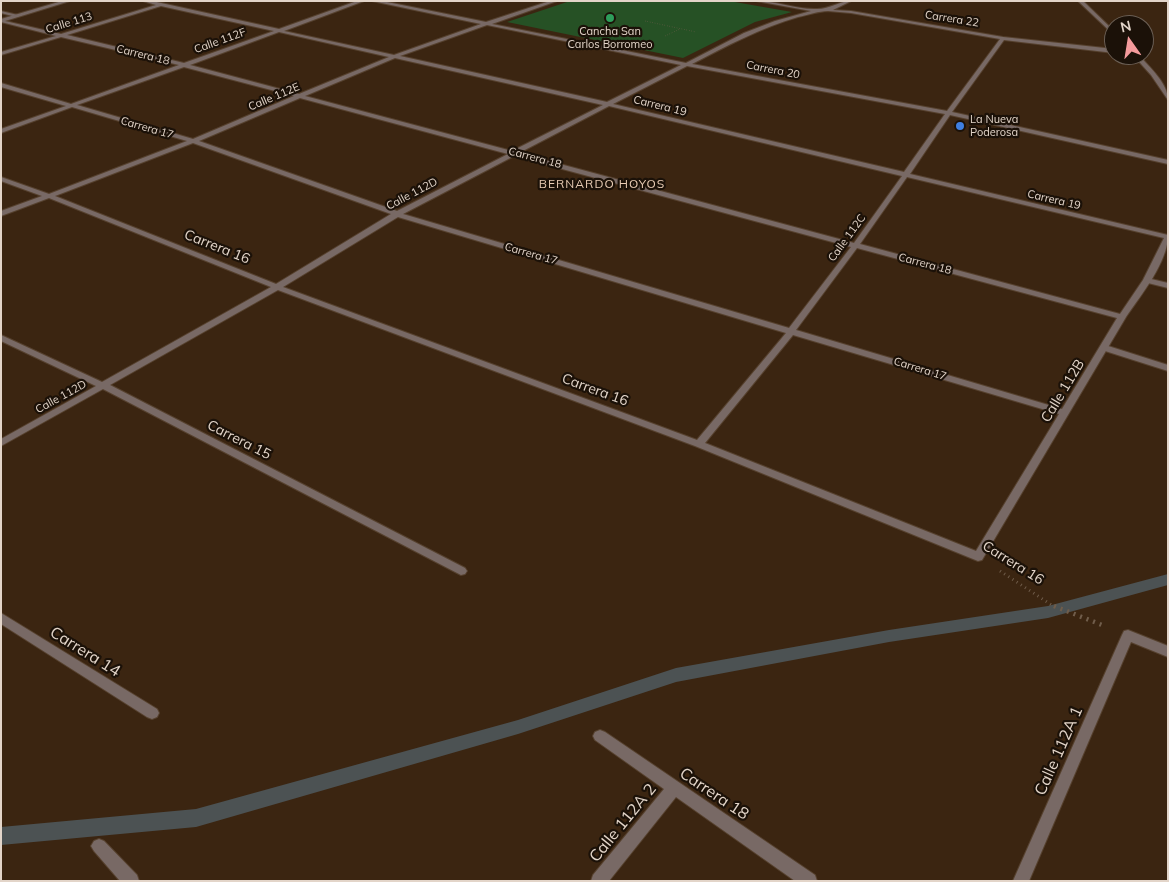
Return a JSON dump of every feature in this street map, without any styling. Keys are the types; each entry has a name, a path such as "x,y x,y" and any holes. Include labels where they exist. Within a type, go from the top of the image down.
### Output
{"street":[{"path":"1,20 68,1"},
{"name":"Carrera 19","path":"146,1 281,30 393,58 608,104 1168,237"},
{"name":"Calle 113","path":"1,54 172,1"},
{"name":"Calle 112F","path":"1,131 362,1"},
{"name":"Carrera 20","path":"374,1 685,64 947,113 1168,162"},
{"name":"Calle 112E","path":"1,214 193,141 393,58 555,1"},
{"name":"Carrera 22","path":"758,1 816,11 851,12 1003,38 1104,50"},
{"name":"Calle 112D","path":"1,443 277,287 397,214 608,104 733,40 777,22 816,11 836,8 849,1"},
{"path":"1080,1 1104,24"},
{"path":"1,12 16,16"},
{"name":"Carrera 18","path":"1,20 184,65 1122,316"},
{"name":"Calle 112C","path":"699,444 791,331 856,246 947,113 1003,38"},
{"path":"1145,65 1168,98"},
{"name":"Carrera 17","path":"1,85 193,141 397,214 1065,413"},
{"name":"Carrera 16","path":"1,179 49,196 277,287 699,444 978,557"},
{"name":"Calle 112B","path":"978,557 1105,348 1122,316 1147,280 1168,237"},
{"path":"1147,280 1168,286"},
{"name":"Carrera 15","path":"1,338 104,386 461,571"},
{"path":"1105,348 1168,368"},
{"name":"Carrera 14","path":"1,618 152,713"},
{"path":"1128,635 1168,652"},
{"name":"Calle 112A 1","path":"1021,881 1128,635"},
{"name":"Carrera 18","path":"600,736 810,881"},
{"name":"Calle 112A 2","path":"599,881 674,788"},
{"path":"99,846 131,881"}],"path":[{"path":"646,21 733,40"},
{"name":"Carrera 16","path":"978,557 1058,609 1128,635"}],"green space":[{"path":"570,1 729,1 792,12 755,22 683,58 507,22"}],"waterway":[{"path":"1,836 196,818 518,727 676,675 889,636 1048,612 1168,579"}],"place":[{"name":"Cancha San Carlos Borromeo","path":"610,18"},
{"name":"La Nueva Poderosa","path":"960,126"}],"district":[{"name":"BERNARDO HOYOS","path":"602,184"}]}
